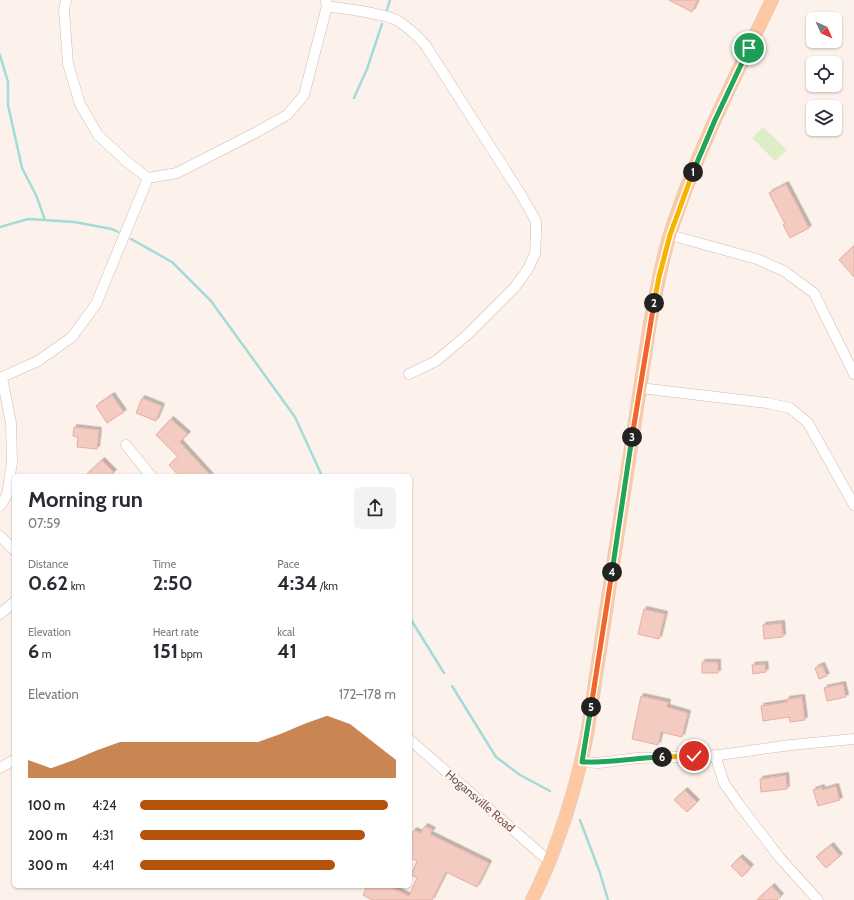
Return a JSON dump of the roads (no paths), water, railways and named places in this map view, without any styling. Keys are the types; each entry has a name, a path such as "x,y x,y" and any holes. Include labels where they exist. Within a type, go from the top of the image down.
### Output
{"main road":[{"path":"532,900 550,862 568,813 582,762 650,323 659,277 670,235 693,171 715,120 772,0"}],"street":[{"path":"66,0 64,10 68,64 80,104 98,135 126,161 148,178 177,174 255,134 287,115 304,95 327,3 397,20 413,31 426,46 520,193 536,221 536,235 535,254 528,269 515,287 467,335 436,361 409,374"},
{"path":"0,506 7,495 12,462 11,423 1,378 38,361 72,337 96,304 148,178"},
{"path":"670,235 757,259 784,271 814,293 854,374"},
{"path":"640,388 767,403 790,408 808,423 854,505"},
{"path":"126,445 146,474"},
{"path":"0,536 12,548"},
{"path":"0,614 12,604"},
{"path":"582,762 599,763 638,758 715,755 854,739"},
{"name":"Hogansville Road","path":"412,742 550,862"},
{"path":"715,755 724,783 738,803 779,857 818,900"},
{"path":"0,768 12,761"}],"waterway":[{"path":"387,10 390,0"},
{"path":"354,98 367,69 382,24"},
{"path":"0,55 8,82 8,105 22,168 36,195 45,220"},
{"path":"0,227 28,219 74,222 112,229 118,232"},
{"path":"131,239 172,262 211,301 295,417 321,474"},
{"path":"412,621 444,673"},
{"path":"452,686 496,757 520,775 550,791"},
{"path":"580,820 600,873 608,900"}]}
